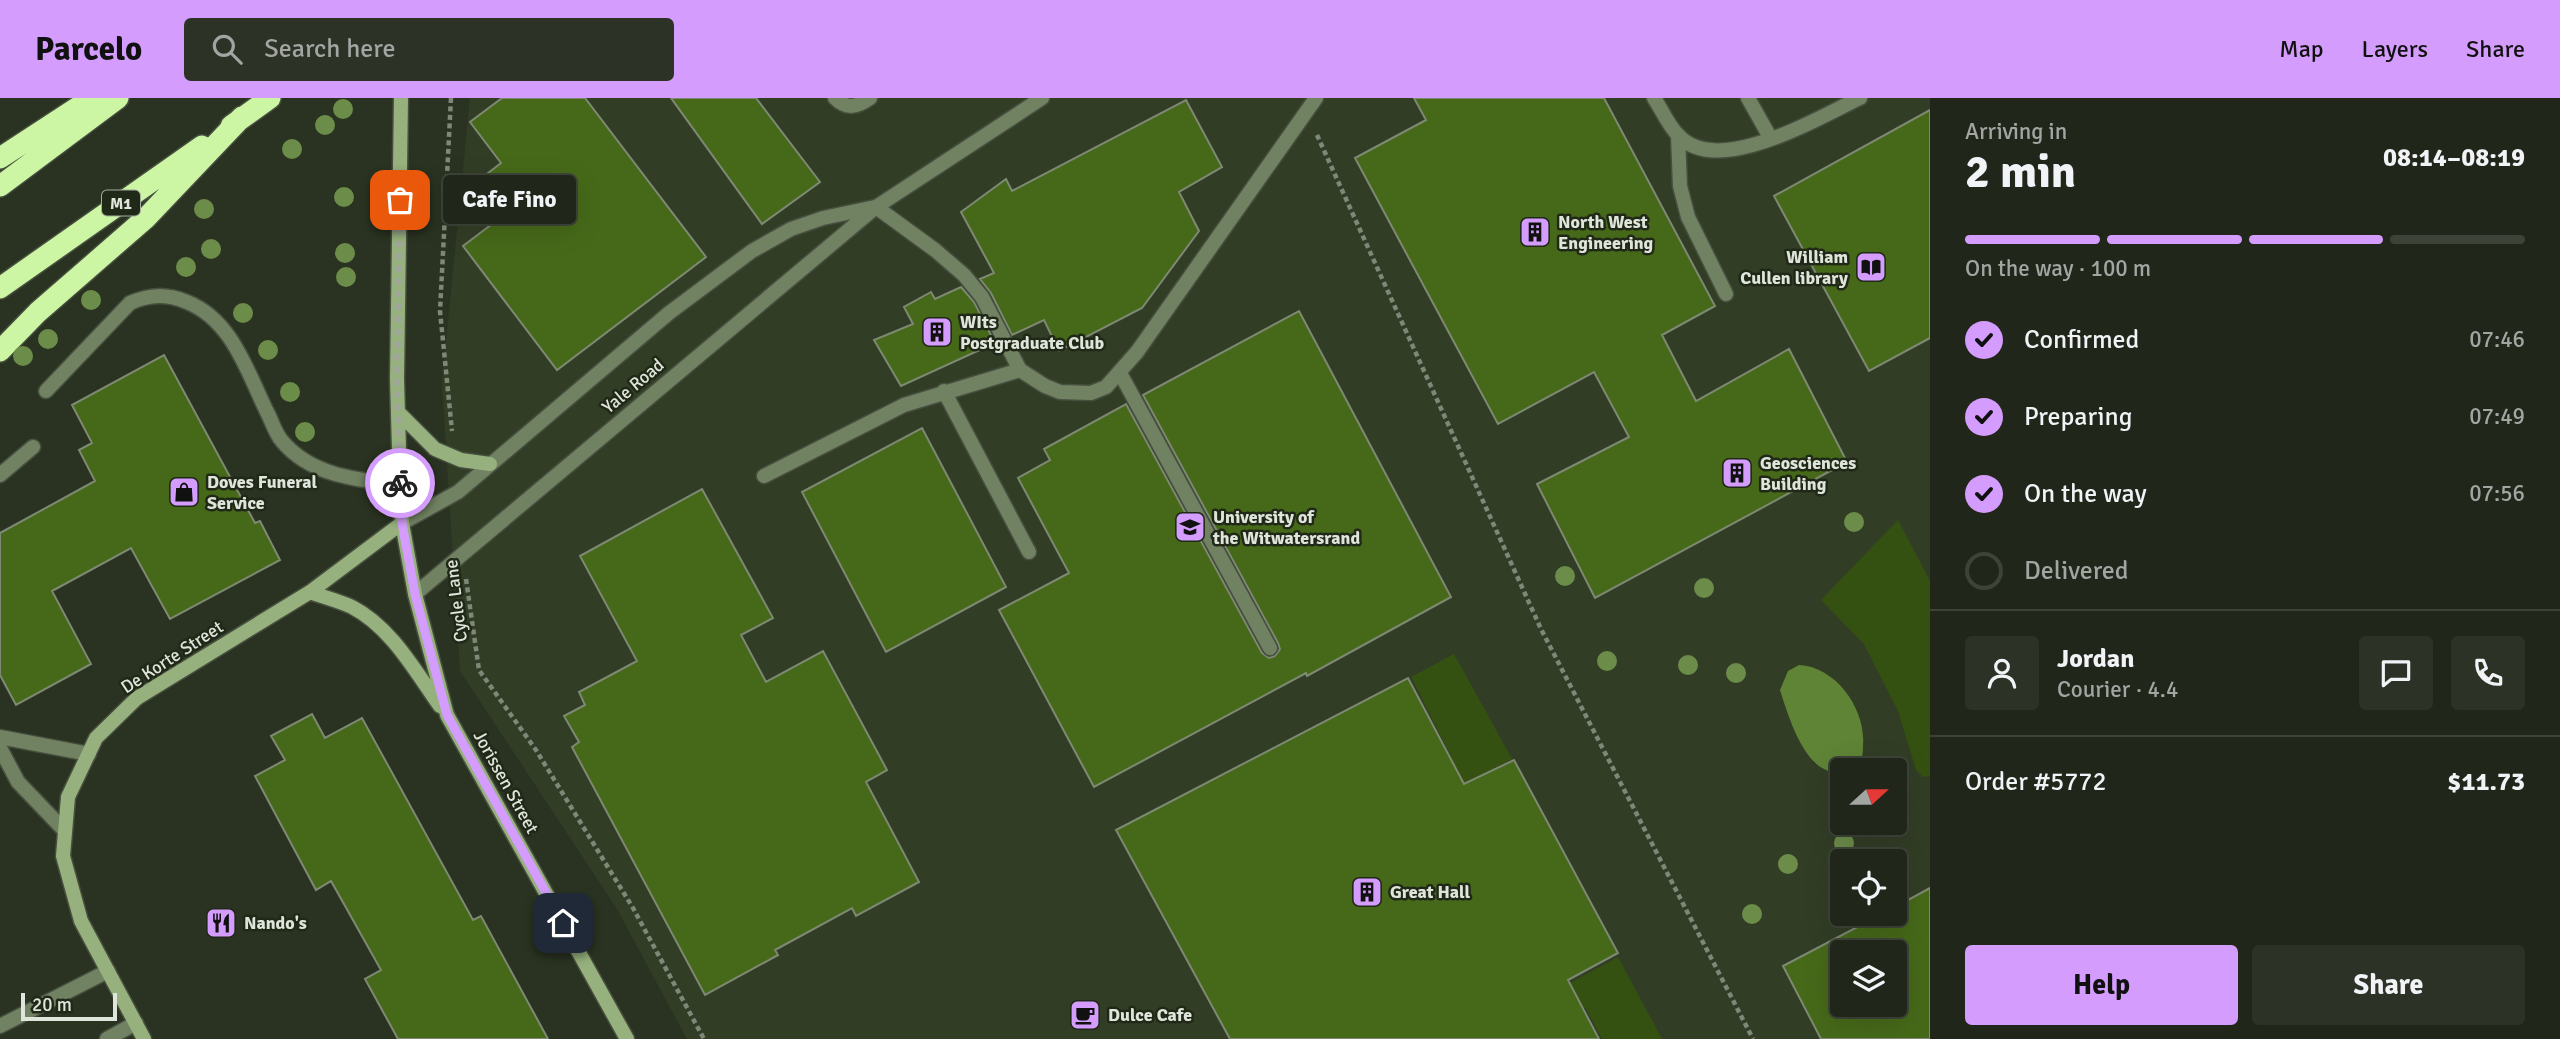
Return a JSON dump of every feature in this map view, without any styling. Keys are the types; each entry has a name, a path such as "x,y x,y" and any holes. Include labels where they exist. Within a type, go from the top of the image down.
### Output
{"highway":[{"path":"0,158 92,98"},
{"path":"0,186 118,98"},
{"name":"M1","path":"0,288 270,98"},
{"path":"0,351 38,312 146,218 242,117"}],"main road":[{"name":"Jorissen Street","path":"401,98 397,379 402,523 415,594 447,715 627,1039"},
{"path":"399,414 435,449 455,457 490,464"},
{"name":"De Korte Street","path":"144,1039 81,921 63,856 68,797 96,738 137,698 310,592 402,523"},
{"path":"310,592 352,607 377,624 447,715"}],"street":[{"path":"835,98 842,106 853,107 870,98"},
{"path":"876,207 964,275 982,297 1020,370 1045,386 1060,391 1091,393 1106,387 1138,352 1315,98"},
{"path":"1654,98 1678,136 1695,147 1710,151 1737,150 1771,139 1860,98"},
{"path":"1748,98 1771,139"},
{"name":"Yale Road","path":"415,594 876,207 1036,99"},
{"path":"1678,136 1680,186 1688,217 1726,294"},
{"name":"Yale Road","path":"402,523 458,492 669,313 752,251 792,229 823,218 876,207"},
{"path":"46,391 130,303 145,296 171,296 195,305 213,318 230,337 281,440 309,464 347,479 400,485"},
{"path":"764,475 887,412 944,391 1020,370"},
{"path":"1120,373 1270,648"},
{"path":"944,391 1029,552"},
{"path":"0,474 33,447"},
{"path":"0,737 89,754"},
{"path":"0,748 18,782 65,831"},
{"path":"0,1026 108,971"},
{"path":"107,1039 136,1023"}],"path":[{"path":"451,98 440,311 455,457"},
{"path":"1306,111 1541,629 1753,1039"},
{"name":"Cycle Lane","path":"464,552 467,595 479,670 536,750 634,908 704,1039"}],"shaded area":[{"name":"University of the Witwatersrand","path":"470,98 1930,98 1930,1039 687,1039 617,909 460,671 442,383"},
{"path":"1898,520 1930,581 1930,776 1923,777 1916,770 1898,711 1864,644 1821,600"},
{"path":"1454,654 1512,759 1452,790 1438,765 1452,758 1411,677"},
{"path":"1799,665 1813,668 1837,682 1860,718 1863,732 1861,758 1830,758 1830,771 1819,766 1809,756 1794,729 1780,690 1788,671"},
{"path":"1618,957 1662,1039 1602,1039 1585,1007 1572,1014 1557,990"}],"building":[{"path":"502,98 585,98 706,257 557,370 463,246 492,224 466,190 501,163 470,122"},
{"path":"671,98 756,98 820,182 762,224"},
{"name":"North West Engineering","path":"1414,98 1604,98 1715,306 1662,335 1696,401 1789,349 1847,462 1595,598 1537,484 1629,437 1594,372 1498,424 1355,158 1426,120"},
{"path":"1186,100 1222,167 1179,192 1199,231 1142,308 1059,351 1044,320 1012,335 991,293 980,279 994,273 961,212 1006,179 1012,191"},
{"name":"William Cullen library","path":"1930,110 1930,338 1869,371 1774,196"},
{"name":"WIts Postgraduate Club","path":"961,287 974,302 995,343 901,386 874,340 913,324 904,307 931,292 935,299"},
{"path":"1299,311 1451,597 1094,787 999,610 1069,573 1018,478 1050,460 1044,449 1126,404 1262,653 1269,658 1275,656 1280,649 1278,643 1143,395"},
{"path":"164,355 255,523 260,521 280,560 170,619 131,548 52,591 91,664 16,705 0,675 0,533 95,481 79,450 92,443 72,405"},
{"path":"922,428 1006,587 886,652 802,492"},
{"path":"702,489 773,618 741,635 766,682 823,651 887,770 866,782 919,882 856,916 852,908 775,950 778,955 705,995 572,747 579,742 564,716 585,705 579,692 637,661 580,556"},
{"name":"Great Hall","path":"1408,678 1464,784 1514,760 1618,953 1568,980 1599,1039 1230,1039 1116,830"},
{"path":"312,714 325,738 362,718 473,920 481,916 548,1039 398,1039 365,979 381,970 331,881 316,890 255,776 285,760 271,736"},
{"path":"1930,888 1930,1039 1821,1039 1783,966 1830,941 1830,1017 1907,1017 1907,940 1832,940 1859,926 1907,926 1907,900"}],"way so far":[{"path":"400,200 397,379 400,483"}],"place":[{"name":"Cafe Fino","path":"400,200"},
{"name":"North West Engineering","path":"1535,232"},
{"name":"William Cullen library","path":"1871,267"},
{"name":"WIts Postgraduate Club","path":"937,332"},
{"name":"Geosciences Building","path":"1737,473"},
{"name":"Doves Funeral Service","path":"184,492"},
{"name":"University of the Witwatersrand","path":"1190,527"},
{"name":"Great Hall","path":"1367,892"},
{"name":"Nando's","path":"221,923"},
{"name":"Dulce Cafe","path":"1085,1015"}],"route":[{"path":"400,483 402,523 415,594 447,715 563,923"}]}
